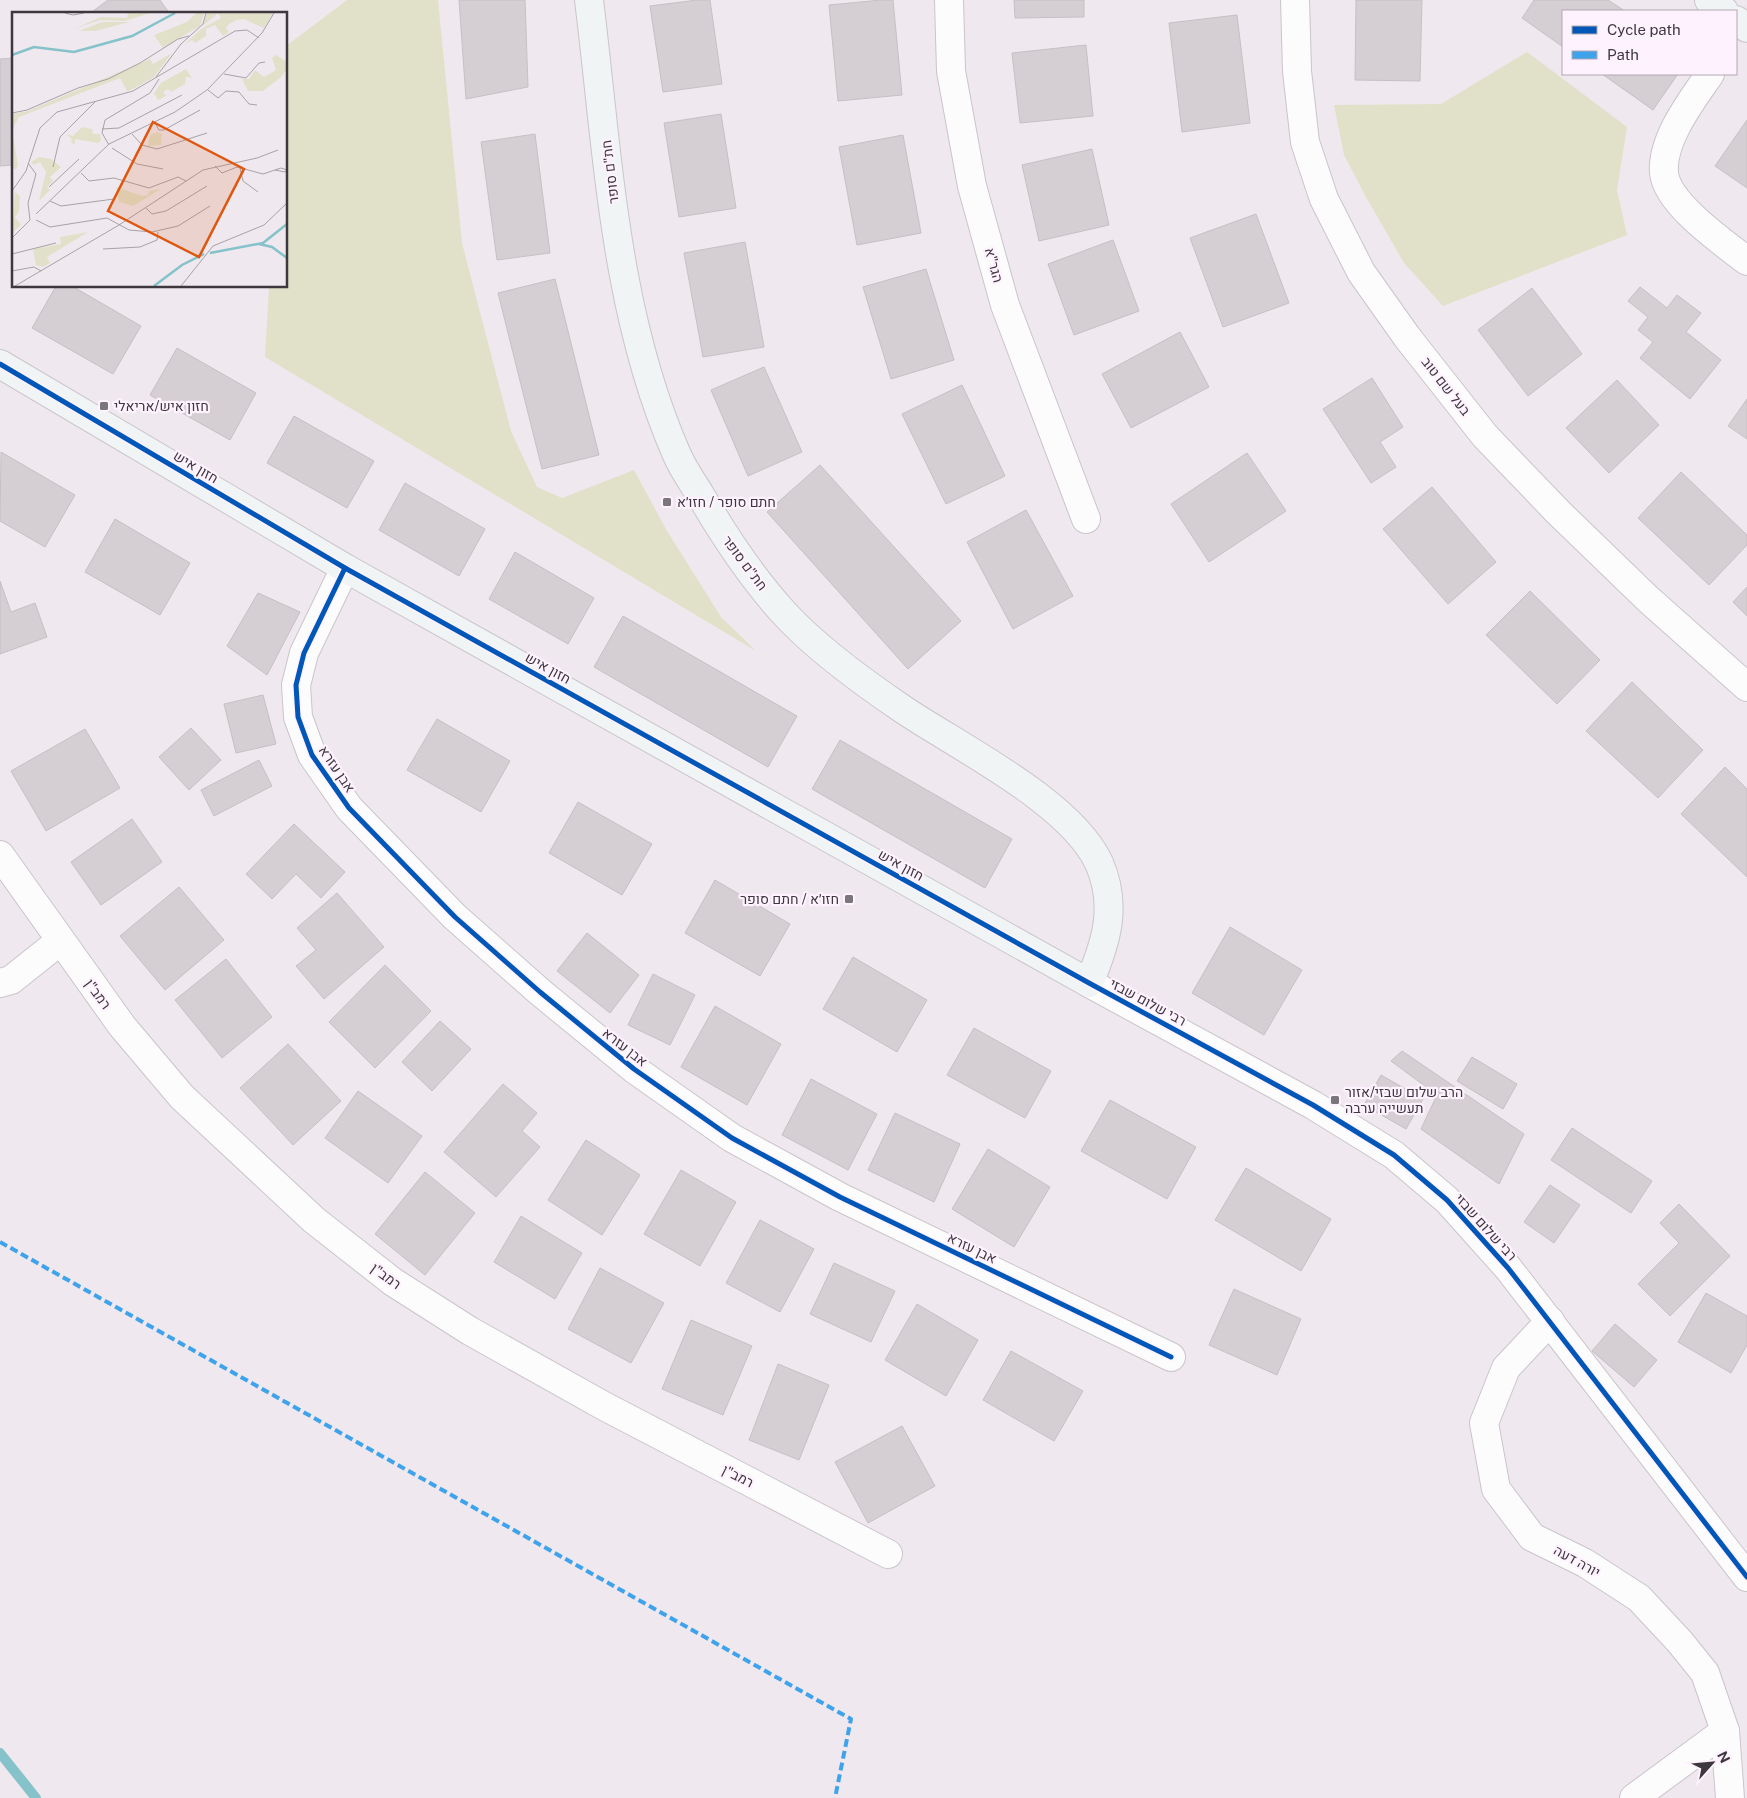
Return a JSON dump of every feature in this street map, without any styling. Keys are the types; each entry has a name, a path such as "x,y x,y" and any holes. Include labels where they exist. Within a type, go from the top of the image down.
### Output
{"street":[{"name":"חת\"ם סופר","path":"589,0 622,273 642,356 678,457 731,547 784,613 830,654 902,709 1041,798 1076,830 1099,862 1109,899 1109,926 1102,952 1089,983"},
{"name":"הגר\"א","path":"949,0 951,71 972,186 1005,305 1086,519"},
{"name":"בעל שם טוב","path":"1295,0 1297,72 1305,142 1324,199 1361,272 1407,337 1485,436 1559,513 1642,592 1747,687"},
{"path":"1709,0 1721,10"},
{"path":"1709,75 1680,117 1668,144 1664,173 1671,192 1700,225 1747,261"},
{"name":"חזון איש","path":"0,364 345,568 1089,983"},
{"name":"אבן עזרא","path":"345,568 304,653 296,685 298,717 312,755 349,808 454,917 540,992 634,1069 732,1138 840,1197 1171,1357"},
{"name":"רמב\"ן","path":"0,855 122,1026 182,1097 314,1220 393,1282 470,1331 604,1406 888,1554"},
{"path":"0,983 11,980 60,941"},
{"name":"רבי שלום שבזי","path":"1089,983 1312,1105 1394,1155 1447,1200 1508,1268 1747,1577"},
{"name":"יורה דעה","path":"1550,1321 1506,1368 1484,1423 1496,1489 1532,1537 1585,1563 1638,1598 1680,1642 1705,1672 1725,1731 1730,1798"},
{"path":"1634,1798 1725,1731"}],"green space":[{"path":"347,0 438,0 462,243 511,431 537,487 562,498 634,470 667,531 721,617 756,651 265,357 269,288 288,288 288,44"},
{"path":"1527,52 1627,127 1617,190 1627,235 1443,306 1404,263 1366,197 1344,155 1334,105 1441,104"}],"building":[{"path":"108,0 160,0 169,12 92,12"},
{"path":"459,0 525,0 528,87 466,99"},
{"path":"710,0 722,84 663,92 650,6"},
{"path":"893,0 902,95 838,101 829,5"},
{"path":"1014,0 1084,0 1084,17 1015,18"},
{"path":"1356,0 1422,0 1420,81 1355,80"},
{"path":"1534,0 1608,0 1623,10 1562,10 1562,46 1522,18"},
{"path":"1237,15 1250,123 1182,132 1169,23"},
{"path":"1086,45 1093,116 1020,123 1012,53"},
{"path":"12,58 12,165 0,166 0,59"},
{"path":"1603,75 1677,75 1653,110"},
{"path":"721,114 736,208 679,217 664,123"},
{"path":"1747,120 1747,188 1715,166"},
{"path":"535,134 550,253 497,260 481,142"},
{"path":"903,135 921,233 857,245 839,147"},
{"path":"1092,149 1109,225 1039,241 1022,165"},
{"path":"1256,214 1289,303 1223,327 1190,238"},
{"path":"1113,240 1139,311 1074,335 1048,264"},
{"path":"745,242 764,347 703,357 684,253"},
{"path":"926,269 954,360 891,379 863,287"},
{"path":"555,279 599,455 542,469 498,293"},
{"path":"1640,287 1667,308 1677,295 1701,313 1686,332 1721,360 1690,399 1640,358 1653,342 1638,330 1648,317 1628,301"},
{"path":"55,288 75,288 141,326 113,374 32,328"},
{"path":"1532,288 1582,354 1528,396 1478,330"},
{"path":"1180,332 1209,387 1131,428 1102,374"},
{"path":"177,348 256,393 230,440 150,395"},
{"path":"764,367 802,452 748,476 711,390"},
{"path":"1372,378 1403,427 1380,442 1396,467 1371,483 1323,409"},
{"path":"1617,380 1659,425 1609,473 1566,428"},
{"path":"962,385 1005,476 946,504 902,414"},
{"path":"1747,399 1747,439 1728,426"},
{"path":"294,416 374,461 347,508 267,463"},
{"path":"1,452 75,495 45,547 0,521"},
{"path":"1247,453 1286,511 1209,562 1171,504"},
{"path":"820,465 961,621 908,669 767,512"},
{"path":"1681,472 1747,535 1747,545 1709,585 1638,518"},
{"path":"405,483 485,529 459,576 379,530"},
{"path":"1432,487 1496,562 1448,604 1383,529"},
{"path":"1026,510 1073,596 1013,629 967,542"},
{"path":"115,519 190,563 160,615 85,572"},
{"path":"515,552 594,598 568,644 489,599"},
{"path":"0,581 11,612 35,603 47,637 0,654"},
{"path":"1747,587 1747,616 1733,602"},
{"path":"1530,591 1600,660 1557,704 1486,635"},
{"path":"258,593 300,612 267,675 227,646"},
{"path":"623,616 797,716 768,767 594,667"},
{"path":"1632,682 1703,750 1658,798 1586,731"},
{"path":"263,695 276,744 236,753 224,704"},
{"path":"437,719 510,761 481,812 407,770"},
{"path":"191,728 221,760 189,790 159,757"},
{"path":"85,729 120,788 46,831 11,771"},
{"path":"840,740 1012,839 985,888 812,789"},
{"path":"259,760 272,786 214,816 201,790"},
{"path":"1725,767 1747,789 1747,877 1681,814"},
{"path":"578,802 652,844 622,895 549,853"},
{"path":"132,819 162,862 101,905 71,862"},
{"path":"294,824 345,872 321,898 296,874 272,899 246,874"},
{"path":"715,880 790,924 760,976 685,933"},
{"path":"179,887 224,940 165,990 120,936"},
{"path":"337,893 384,947 324,999 296,966 316,950 297,928"},
{"path":"1230,927 1302,970 1264,1035 1192,993"},
{"path":"587,933 639,975 610,1013 557,971"},
{"path":"853,957 927,1000 897,1052 823,1009"},
{"path":"226,959 272,1017 222,1058 175,1000"},
{"path":"385,965 431,1011 375,1068 329,1022"},
{"path":"653,974 695,995 670,1045 628,1025"},
{"path":"715,1006 781,1044 747,1105 681,1067"},
{"path":"440,1021 471,1049 432,1091 402,1062"},
{"path":"974,1028 1051,1071 1025,1118 947,1075"},
{"path":"288,1044 341,1101 293,1145 240,1088"},
{"path":"1402,1051 1524,1134 1499,1184 1421,1129 1437,1095 1391,1061"},
{"path":"1472,1057 1517,1084 1503,1109 1457,1081"},
{"path":"1381,1075 1423,1099 1406,1129 1364,1105"},
{"path":"811,1079 877,1114 848,1170 782,1135"},
{"path":"503,1084 537,1113 522,1131 540,1147 496,1197 444,1152"},
{"path":"358,1091 422,1136 388,1183 325,1138"},
{"path":"1110,1100 1196,1147 1167,1199 1081,1151"},
{"path":"895,1113 960,1144 934,1202 868,1170"},
{"path":"1572,1128 1652,1181 1631,1213 1551,1160"},
{"path":"586,1140 640,1175 602,1235 548,1200"},
{"path":"988,1149 1050,1187 1014,1247 952,1209"},
{"path":"1246,1168 1331,1219 1301,1271 1215,1220"},
{"path":"681,1170 736,1202 700,1266 644,1234"},
{"path":"425,1172 475,1213 425,1275 375,1234"},
{"path":"1550,1185 1580,1205 1554,1243 1524,1222"},
{"path":"1679,1204 1730,1256 1670,1316 1638,1284 1679,1243 1660,1223"},
{"path":"521,1216 582,1253 555,1299 494,1262"},
{"path":"760,1220 814,1249 780,1312 726,1283"},
{"path":"834,1263 895,1291 871,1342 810,1314"},
{"path":"600,1268 664,1303 631,1363 568,1329"},
{"path":"1234,1289 1301,1319 1277,1375 1209,1345"},
{"path":"1706,1293 1747,1316 1747,1345 1731,1373 1678,1342"},
{"path":"917,1304 978,1340 946,1396 885,1360"},
{"path":"691,1320 752,1346 723,1415 662,1389"},
{"path":"1615,1324 1657,1360 1634,1387 1592,1351"},
{"path":"1011,1351 1083,1391 1054,1441 983,1400"},
{"path":"778,1364 829,1385 799,1460 749,1440"},
{"path":"902,1426 935,1486 868,1523 835,1462"}],"waterway":[{"path":"0,1753 36,1798"}],"marked path":[{"path":"0,1242 851,1719 835,1798"}],"cycle path":[{"path":"0,364 345,568 1089,983 1313,1105 1394,1155 1447,1200 1508,1268 1747,1577"},
{"path":"345,568 304,653 296,685 298,717 312,755 349,808 455,917 540,992 634,1069 732,1138 840,1197 1171,1357"}],"place":[{"name":"חזון איש/אריאלי","path":"104,406"},
{"name":"חתם סופר / חזו׳א","path":"667,502"},
{"name":"חזו׳א / חתם סופר","path":"849,899"},
{"name":"הרב שלום שבזי/אזור תעשייה ערבה","path":"1335,1100"}]}
